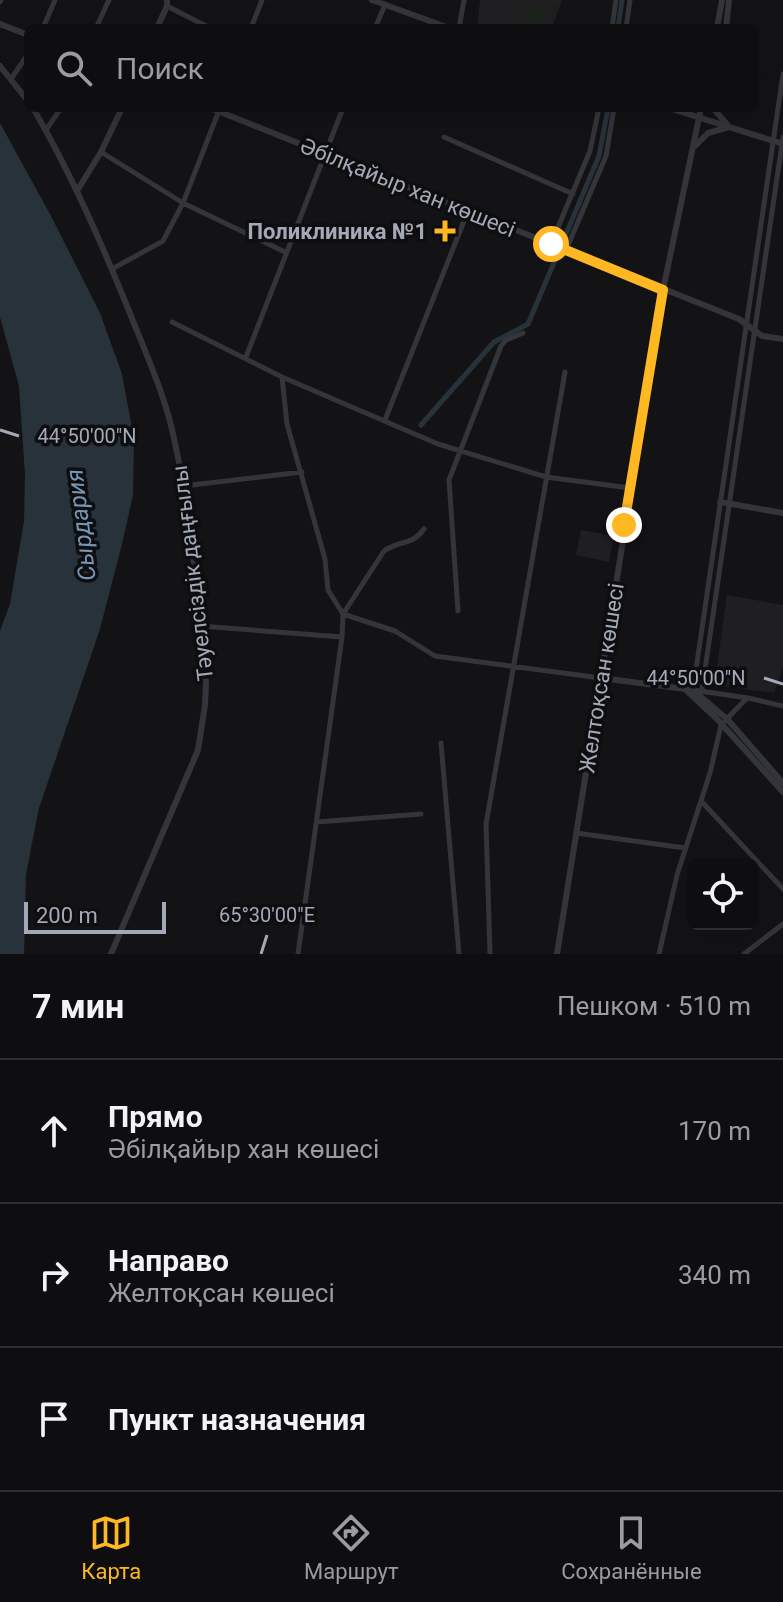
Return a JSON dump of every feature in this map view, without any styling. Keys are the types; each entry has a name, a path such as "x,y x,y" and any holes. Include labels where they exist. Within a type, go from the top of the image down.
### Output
{"street":[{"path":"45,24 55,0"},
{"path":"98,24 109,0"},
{"path":"253,24 262,0"},
{"path":"372,0 438,24"},
{"path":"460,24 464,0"},
{"path":"613,24 616,0"},
{"path":"627,24 630,0"},
{"path":"718,24 722,0"},
{"path":"726,24 729,0"},
{"path":"159,24 167,3 203,24"},
{"path":"377,24 385,5"},
{"path":"0,24 24,33"},
{"path":"11,79 24,60"},
{"path":"0,66 24,96"},
{"path":"690,691 783,74"},
{"name":"Тәуелсіздік даңғылы","path":"35,112 77,191 112,269 154,373 175,439 206,684 198,750 111,954"},
{"path":"46,130 58,112"},
{"path":"77,191 120,112"},
{"path":"112,269 163,241 183,203 219,112"},
{"name":"Әбілқайыр хан көшесі","path":"225,112 746,324 762,336 783,339"},
{"path":"246,357 341,112"},
{"path":"551,244 590,151 598,112"},
{"path":"566,250 606,156 613,112"},
{"path":"680,112 773,142 783,142 702,690"},
{"name":"Желтоқсан көшесі","path":"557,954 663,290 702,112"},
{"path":"716,112 729,127"},
{"path":"694,147 708,133 729,127"},
{"path":"444,137 573,194"},
{"path":"101,152 183,203 285,252"},
{"path":"385,420 468,211"},
{"path":"172,322 282,377 438,444 546,477 630,488"},
{"path":"458,611 449,480 501,346 506,340 523,333"},
{"path":"490,954 486,824 565,372"},
{"path":"282,377 287,424 325,559 328,590 343,614 395,631 430,654 690,691 702,690 783,706"},
{"path":"183,486 302,472"},
{"path":"720,502 783,513"},
{"path":"298,954 343,614 384,551 391,546 417,540 424,529"},
{"path":"200,626 342,637"},
{"path":"690,691 725,722 783,783"},
{"path":"659,954 685,848 725,722 748,698"},
{"path":"725,722 783,792"},
{"path":"441,743 459,954"},
{"path":"701,801 783,889"},
{"path":"317,822 421,814"},
{"path":"576,833 685,848"},
{"path":"744,954 783,924"}],"shaded area":[{"path":"480,0 562,0 553,24 477,24"},
{"path":"537,1 549,4 544,24 519,24 525,6 535,9"},
{"path":"581,530 614,536 609,562 576,555"},
{"path":"727,595 783,605 783,667 774,693 721,686 715,680"}],"water":[{"name":"Сырдария","path":"0,123 100,313 122,374 134,439 133,495 122,544 100,629 39,808 26,875 24,954 0,954 0,631 10,604 24,521 25,475 19,386 0,317"}],"waterway":[{"path":"619,24 622,0"},
{"path":"421,425 494,342 528,324 599,156 607,112"}],"place":[{"name":"Поликлиника №1","path":"445,231"}],"route":[{"path":"551,244 663,290 624,525"}]}
